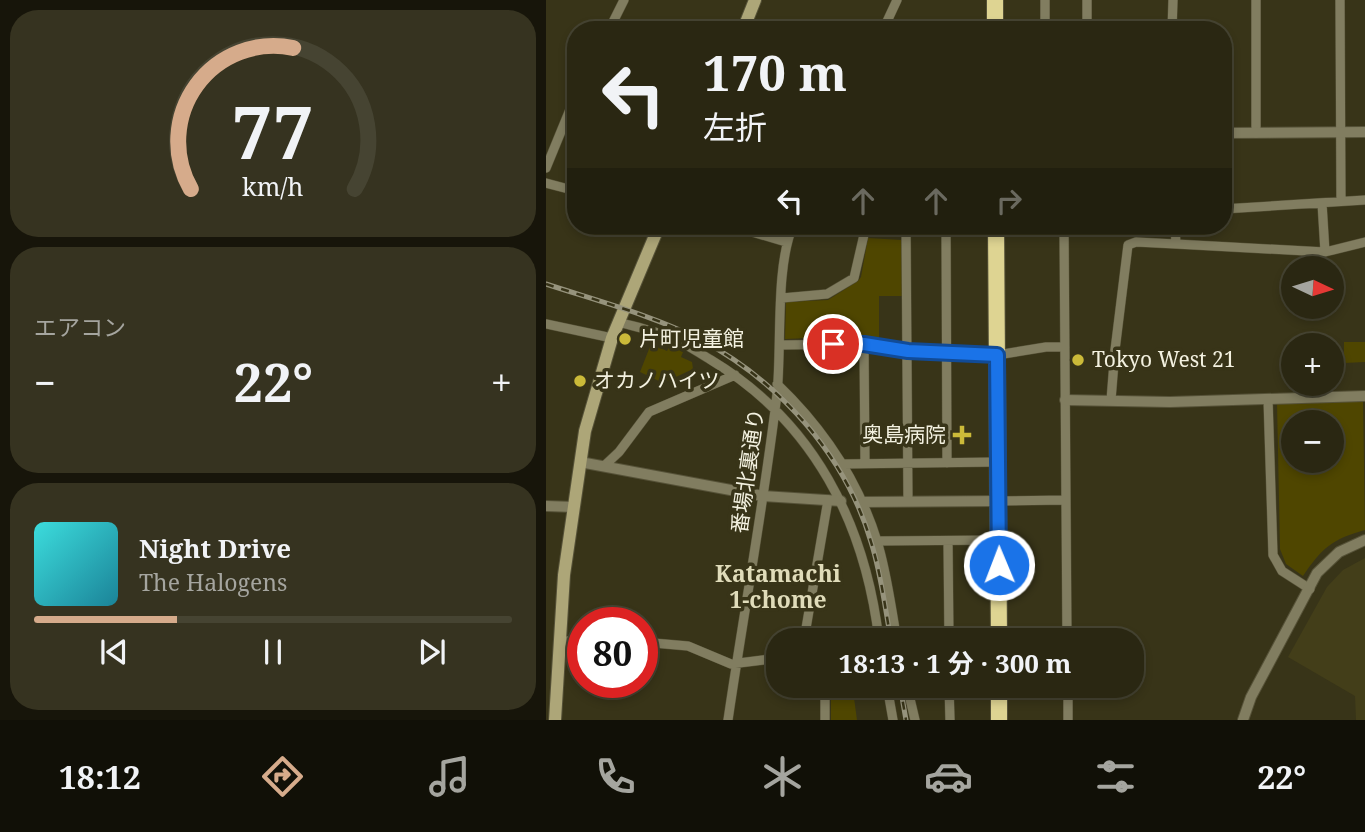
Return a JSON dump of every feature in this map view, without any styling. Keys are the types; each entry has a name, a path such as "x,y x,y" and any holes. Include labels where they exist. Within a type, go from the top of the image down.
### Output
{"highway":[{"path":"995,0 995,21"},
{"path":"996,235 999,628"},
{"path":"999,698 999,720"}],"main road":[{"path":"747,21 755,0"},
{"path":"555,720 564,575 585,431 612,338 655,235"}],"street":[{"path":"614,21 624,0"},
{"path":"890,21 897,0"},
{"path":"1045,0 1045,21"},
{"path":"1087,0 1087,21"},
{"path":"1172,21 1173,0"},
{"path":"1256,0 1256,133"},
{"path":"1340,0 1341,201"},
{"path":"546,168 567,117"},
{"path":"1232,133 1365,132"},
{"path":"546,183 567,189"},
{"path":"1232,208 1365,200"},
{"path":"1322,203 1325,252"},
{"path":"762,235 786,242"},
{"name":"番場北裏通り","path":"728,720 775,408 786,242 789,235"},
{"path":"782,298 827,294 854,278 864,235"},
{"path":"906,235 908,502"},
{"path":"946,235 947,463"},
{"path":"1064,235 1067,628"},
{"path":"1176,235 1177,244"},
{"path":"1111,400 1127,248 1136,242 1325,252 1365,242"},
{"path":"618,322 674,339 735,375 775,408 811,450 852,524 866,570 877,628"},
{"path":"546,324 612,338"},
{"path":"864,344 865,463"},
{"path":"780,345 864,344 908,351 997,355 1046,347 1065,347"},
{"path":"604,466 619,452 649,412 735,375"},
{"path":"778,384 820,431 843,464 862,502 877,541 895,628"},
{"path":"1065,400 1170,402 1365,396"},
{"path":"1268,399 1273,555 1282,571 1310,589"},
{"path":"580,462 763,496 841,501"},
{"path":"843,464 998,462"},
{"path":"806,628 828,500"},
{"path":"862,502 1066,500"},
{"path":"546,506 574,507"},
{"path":"877,541 998,540"},
{"path":"1243,720 1251,697 1317,573 1333,556 1365,540"},
{"path":"948,541 949,628"},
{"path":"1310,589 1336,562 1365,547"},
{"path":"559,641 567,641"},
{"path":"658,643 688,646 731,664 766,660"},
{"path":"825,698 825,720"},
{"path":"889,698 892,720"},
{"path":"910,698 915,720"},
{"path":"949,698 950,720"},
{"path":"1068,698 1068,720"}],"shaded area":[{"path":"868,235 902,235 902,236"},
{"path":"868,238 902,240 903,296 879,296 879,343 785,339 786,302 828,300 858,281"},
{"path":"1344,342 1365,342 1365,362 1344,363"},
{"path":"651,344 667,351 670,346 683,352 681,357 692,362 693,369 663,383 640,372"},
{"path":"1277,402 1363,402 1365,530 1344,537 1329,546 1303,576 1286,564 1280,549"},
{"path":"1365,558 1365,720 1356,720 1355,696 1288,657 1327,587 1343,570"},
{"path":"854,698 857,720 831,720 831,699"}],"railway":[{"path":"546,284 644,316 701,340 730,357 782,399 827,451 860,510 878,566 889,628"},
{"path":"902,698 906,720"}],"place":[{"name":"片町児童館","path":"625,339"},
{"name":"Tokyo West 21","path":"1078,360"},
{"name":"オカノハイツ","path":"580,381"},
{"name":"奥島病院","path":"962,435"}],"district":[{"name":"Katamachi 1-chome","path":"778,587"}],"route":[{"path":"833,344 864,344 947,354 997,355 999,565"}]}
